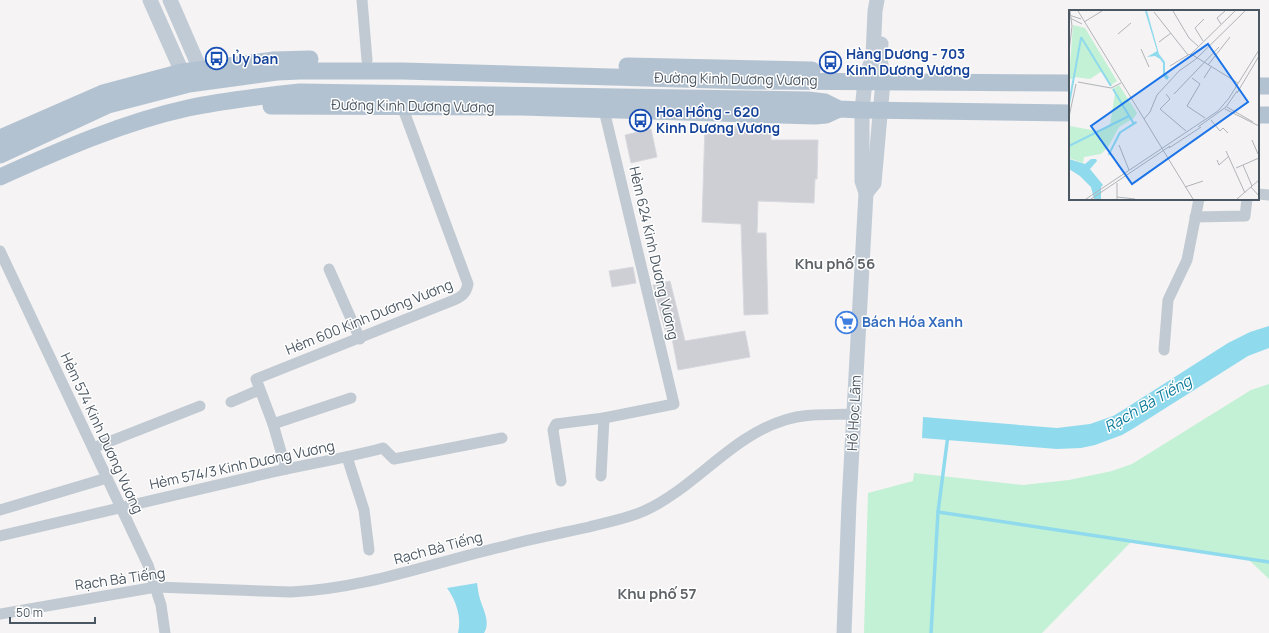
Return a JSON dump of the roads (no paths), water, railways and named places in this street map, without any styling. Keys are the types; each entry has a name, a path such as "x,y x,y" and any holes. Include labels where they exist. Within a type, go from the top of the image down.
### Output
{"main road":[{"path":"150,0 182,72"},
{"path":"170,0 200,69"},
{"name":"Hồ Học Lãm","path":"844,633 866,193 862,180 862,110 865,81 873,56 875,11 878,0"},
{"name":"Hồ Học Lãm","path":"866,193 874,183 883,81 880,57 882,5 878,0"},
{"name":"Đường Kinh Dương Vương","path":"0,138 103,93 182,72 274,60 367,65 808,69 825,73 838,81 1069,83"},
{"path":"367,65 370,99"},
{"name":"Đường Kinh Dương Vương","path":"0,155 108,105 189,84 277,72 367,65"},
{"name":"Đường Kinh Dương Vương","path":"0,177 44,157 117,128 187,108 227,100 293,93 370,99 402,106 521,107 603,103"},
{"name":"Đường Kinh Dương Vương","path":"0,187 118,137 191,116 233,108 370,99 402,94 665,105 817,101 825,102 839,109 880,111 1069,113"}],"street":[{"path":"362,0 367,65"},
{"name":"Hẻm 624 Kinh Dương Vương","path":"603,103 674,404 604,418"},
{"name":"Hẻm 600 Kinh Dương Vương","path":"231,402 257,385 314,355 360,339 454,300 462,296 466,291 468,284 402,106"},
{"path":"1259,194 1269,195"},
{"path":"1164,350 1168,300 1186,260 1199,200"},
{"path":"1195,217 1245,216 1247,200"},
{"name":"Hẻm 574 Kinh Dương Vương","path":"0,251 148,565 157,590 164,618 165,633"},
{"path":"329,269 360,339"},
{"path":"257,385 273,424 286,469"},
{"path":"273,424 351,398"},
{"path":"93,448 200,406"},
{"path":"561,481 553,430 554,425 604,418 601,476"},
{"name":"Rạch Bà Tiếng","path":"0,614 157,590 292,599 331,596 366,589 496,555 618,527 645,518 673,503 743,450 778,429 804,422 854,418"},
{"name":"Hẻm 574/3 Kinh Dương Vương","path":"0,536 120,507 383,448 394,460 502,438"},
{"path":"347,457 364,510 369,550"},
{"path":"0,510 107,478"},
{"name":"Rạch Bà Tiếng","path":"0,620 157,590"}],"water":[{"name":"Rạch Bà Tiếng","path":"1269,326 1269,348 1248,356 1122,435 1095,445 1081,448 1057,449 922,438 923,417 1057,428 1090,424 1113,416 1228,343 1250,332"},
{"path":"477,583 479,597 487,620 486,629 484,633 458,633 459,615 453,598 447,588"}],"waterway":[{"path":"931,633 938,512 948,435"},
{"path":"938,512 1269,562"}],"place":[{"name":"Ủy ban","path":"217,59"},
{"name":"Hàng Dương - 703 Kinh Dương Vương","path":"831,62"},
{"name":"Hoa Hồng - 620 Kinh Dương Vương","path":"641,120"},
{"name":"Bách Hóa Xanh","path":"847,322"}],"district":[{"name":"Khu phố 56","path":"835,264"},
{"name":"Khu phố 57","path":"657,594"}]}
